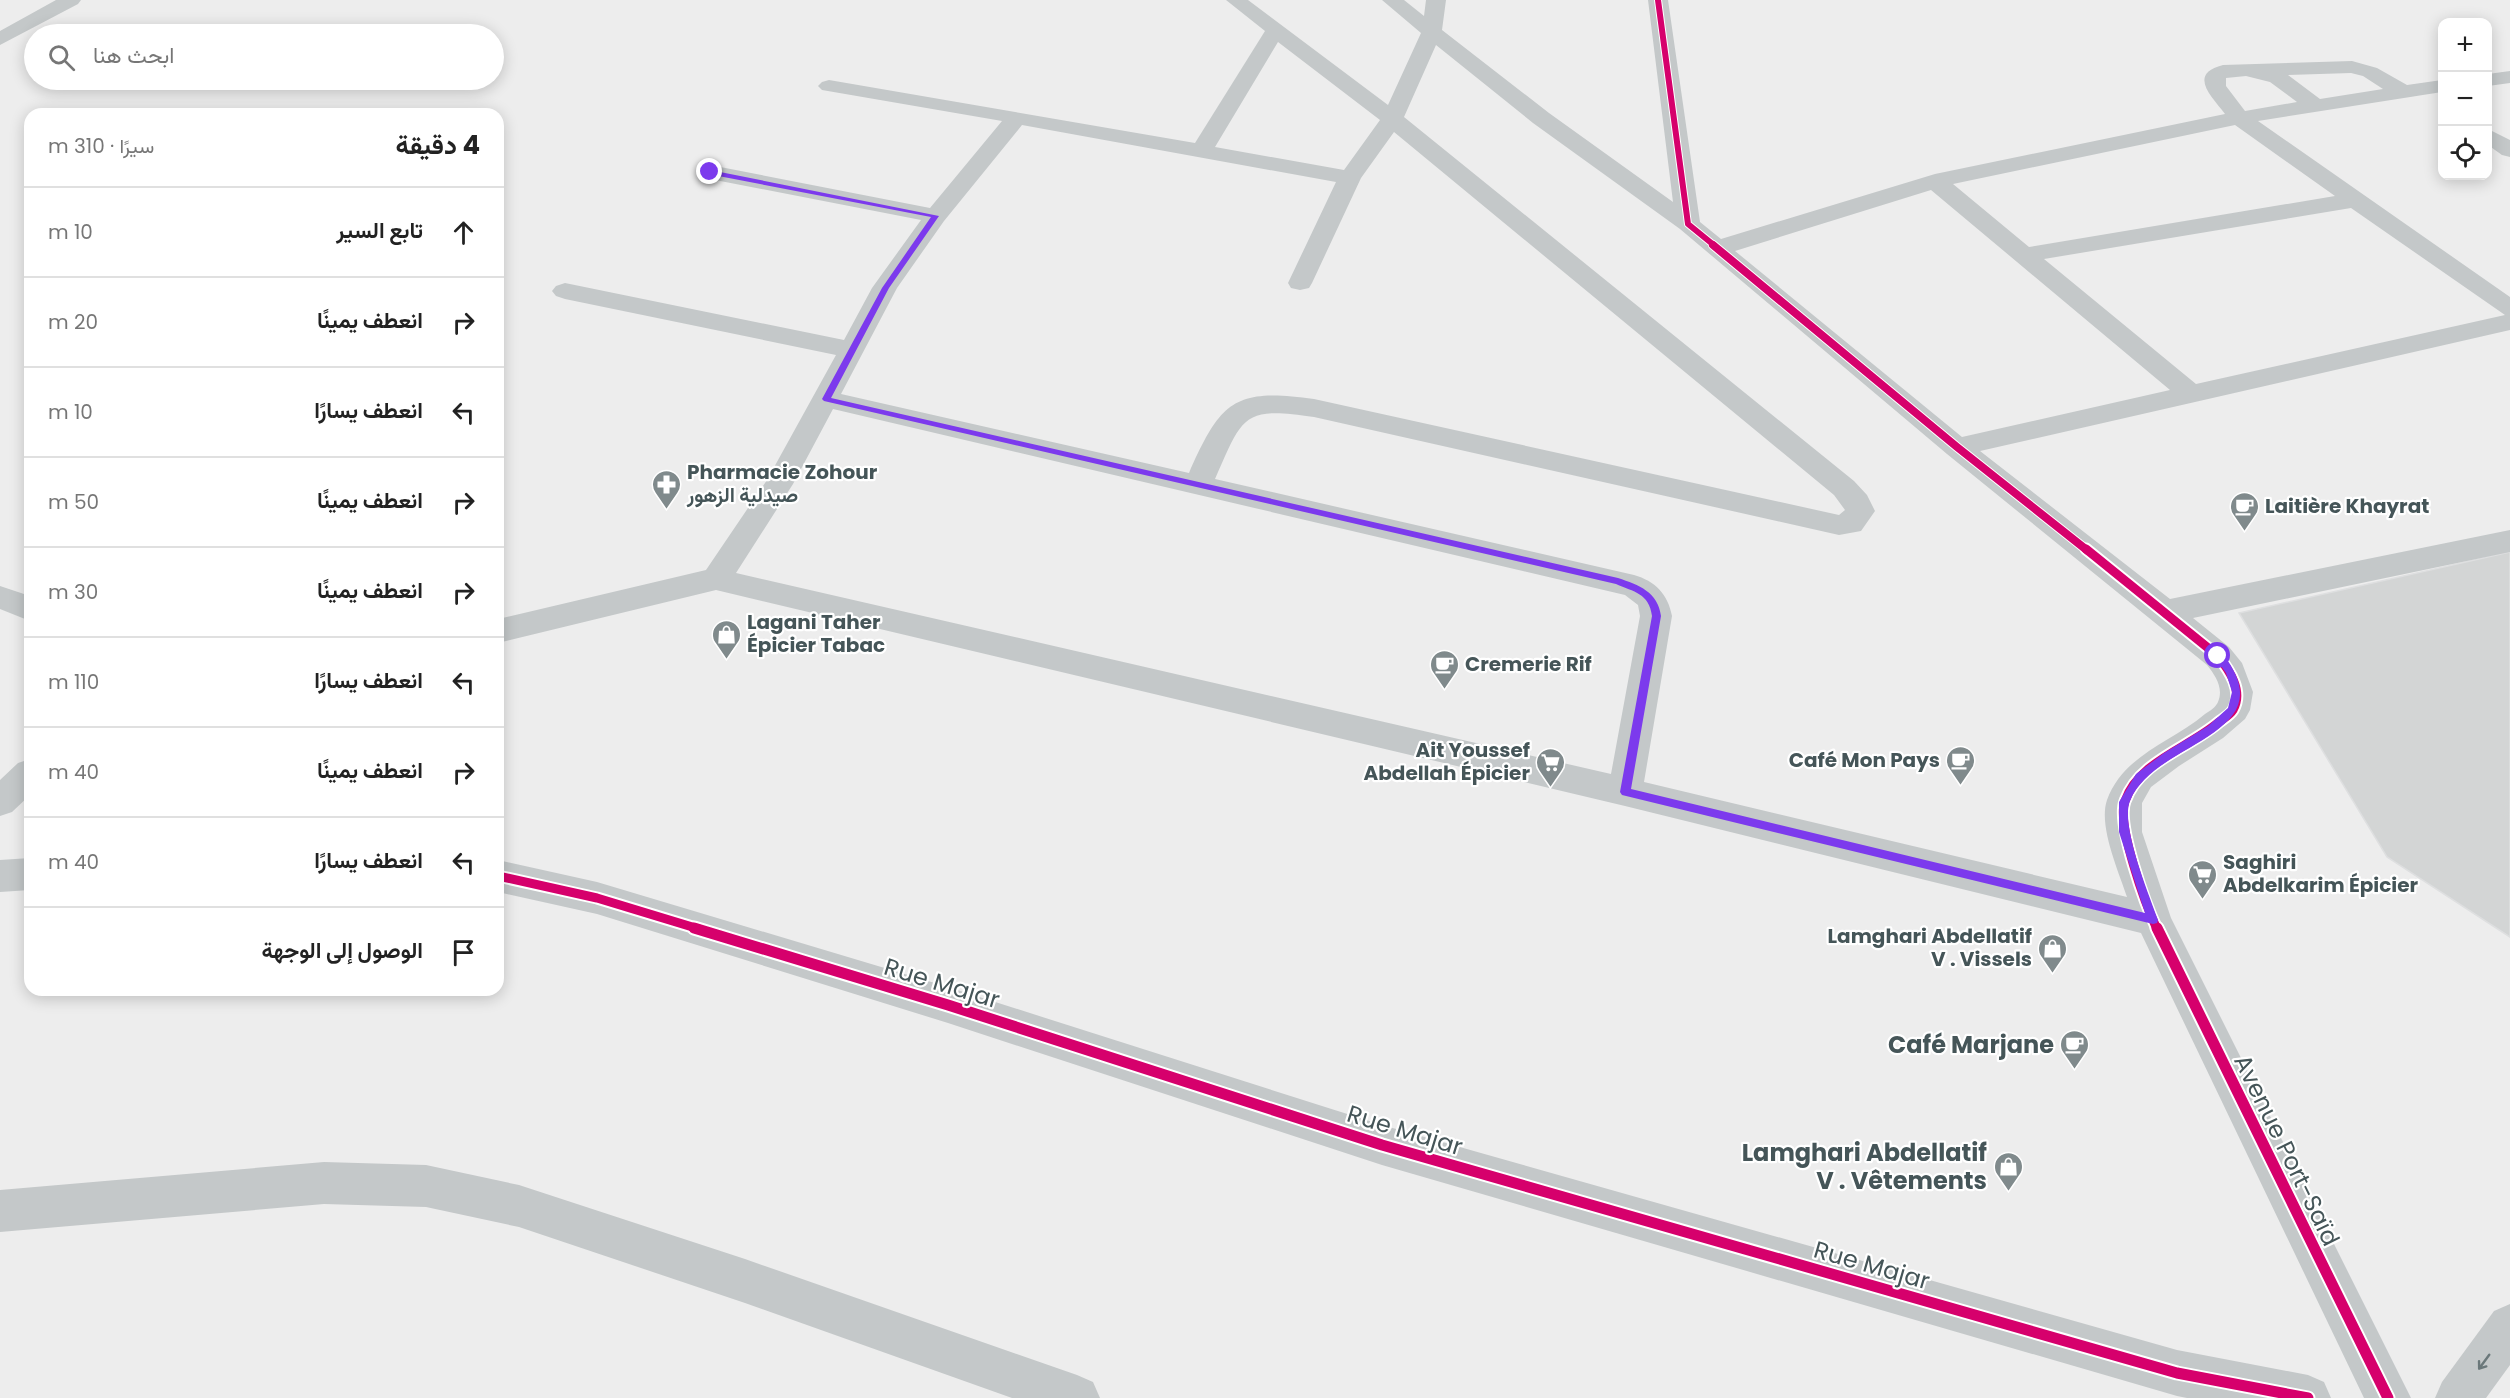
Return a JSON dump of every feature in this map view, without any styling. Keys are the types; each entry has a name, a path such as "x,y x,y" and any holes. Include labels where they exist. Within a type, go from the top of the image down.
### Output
{"street":[{"path":"27,24 71,0"},
{"path":"1198,484 1224,429 1235,415 1247,407 1266,403 1314,408 1839,525 1851,525 1860,511 1857,502 1844,488 1392,119 1236,0"},
{"name":"Avenue Port-Saïd","path":"1392,0 1540,118 1718,248 1957,447 2165,612 2218,656 2231,672 2237,692 2233,710 2211,729 2139,777 2124,802 2124,832 2153,920 2388,1398"},
{"path":"1300,283 1350,178 1392,119 1432,32 1436,0"},
{"path":"1658,0 1688,224"},
{"path":"0,39 24,26"},
{"path":"1201,151 1275,31"},
{"path":"2438,105 2370,72 2352,67 2264,70 2249,68 2222,71 2215,76 2215,87 2239,118 2510,309"},
{"path":"2264,70 2316,106"},
{"path":"2492,79 2510,77"},
{"path":"829,86 1017,117 1350,178"},
{"path":"1718,248 1935,181 2239,118 2438,87"},
{"path":"716,579 779,484 885,288 936,216 1017,117"},
{"path":"2492,139 2510,150"},
{"path":"710,172 936,216"},
{"path":"1935,181 2190,393"},
{"path":"2026,255 2354,200"},
{"path":"565,291 853,350"},
{"path":"1957,447 2510,322"},
{"path":"826,399 1618,581 1647,594 1655,604 1656,616 1625,792"},
{"path":"2165,612 2510,541"},
{"path":"504,630 716,579 1625,792 2153,920"},
{"path":"0,597 24,607"},
{"path":"0,802 24,778"},
{"path":"0,876 24,874"},
{"name":"Rue Majar","path":"504,877 597,898 948,1005 1382,1145 2177,1373 2308,1398"},
{"path":"0,1211 324,1183 426,1186 519,1206 744,1281 1077,1398"},
{"path":"2458,1398 2510,1327"}],"building":[{"path":"2510,552 2510,937 2387,857 2239,613"}],"cycle path":[{"path":"1658,0 1688,224 1957,447 2165,612 2218,656 2231,672 2237,692 2233,710 2211,729 2167,756 2139,777 2124,802 2124,832 2153,920 2388,1398"},
{"path":"504,877 597,898 948,1005 1382,1145 2177,1373 2308,1398"}],"place":[{"name":"Pharmacie Zohour صيدلية الزهور","path":"666,510"},
{"name":"Laitière Khayrat","path":"2244,532"},
{"name":"Lagani Taher Épicier Tabac","path":"726,660"},
{"name":"Cremerie Rif","path":"1444,690"},
{"name":"Café Mon Pays","path":"1961,786"},
{"name":"Ait Youssef Abdellah Épicier","path":"1551,788"},
{"name":"Saghiri Abdelkarim Épicier","path":"2202,900"},
{"name":"Lamghari Abdellatif V . Vissels","path":"2053,974"},
{"name":"Café Marjane","path":"2075,1070"},
{"name":"Lamghari Abdellatif V . Vêtements","path":"2008,1192"}],"route":[{"path":"710,172 936,216 885,288 826,399 1618,581 1634,586 1647,594 1655,604 1656,616 1625,792 2153,920 2124,832 2124,802 2139,777 2211,729 2233,710 2237,692 2231,672 2218,656"}]}
